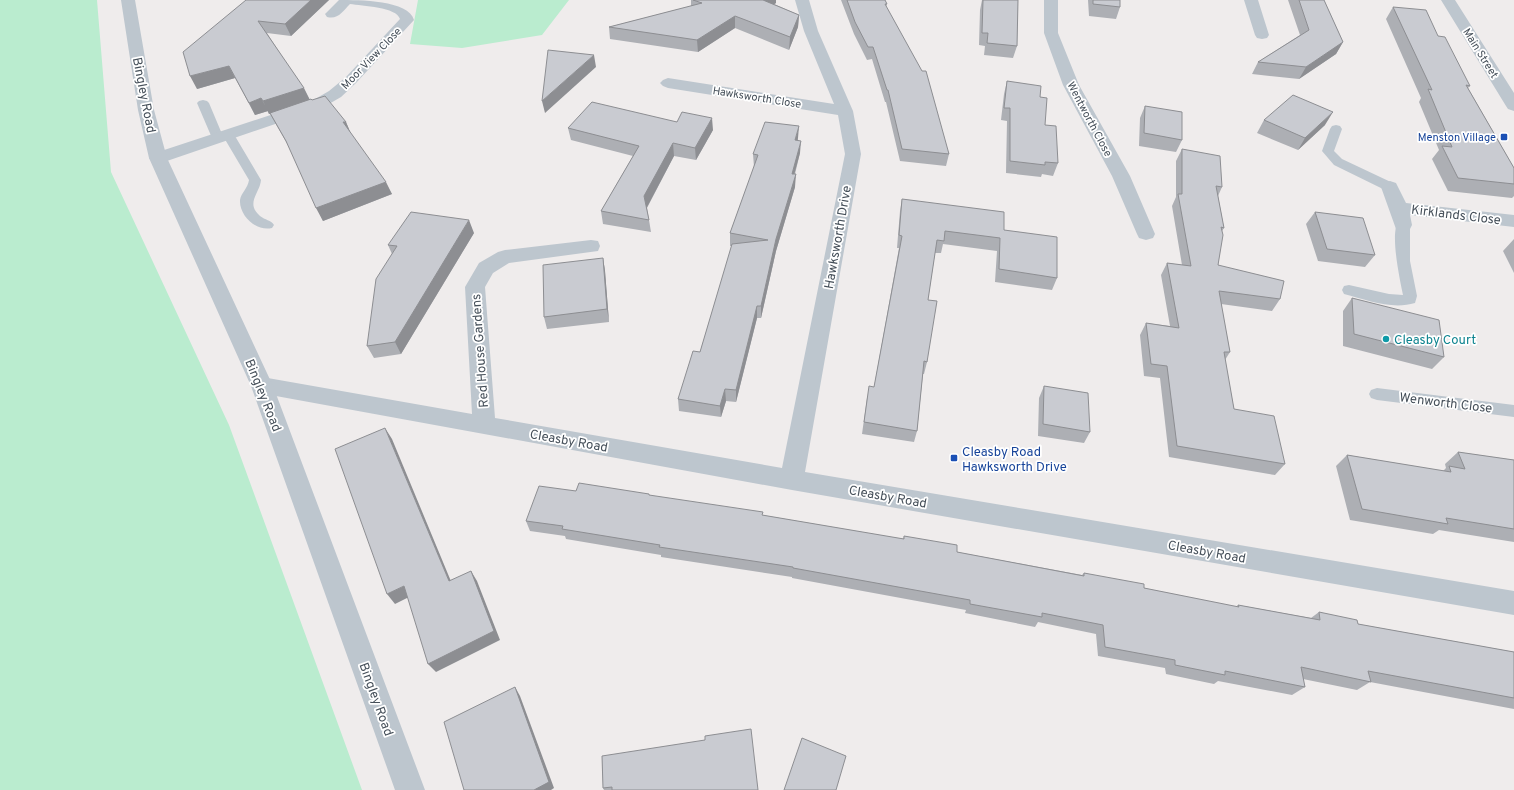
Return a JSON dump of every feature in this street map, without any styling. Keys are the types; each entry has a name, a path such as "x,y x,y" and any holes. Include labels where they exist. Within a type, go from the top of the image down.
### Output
{"street":[{"name":"Bingley Road","path":"128,0 146,110 158,158 262,386 410,790"},
{"name":"Moor View Close","path":"158,158 316,105 335,94 351,80 407,20 406,14 397,7 347,0"},
{"path":"332,14 347,0"},
{"name":"Hawksworth Drive","path":"792,480 853,154 846,111 811,31 802,0"},
{"name":"Wentworth Close","path":"1051,0 1050,33 1071,86 1121,176 1146,234"},
{"path":"1251,0 1262,35"},
{"name":"Main Street","path":"1448,0 1508,88 1514,106"},
{"name":"Hawksworth Close","path":"668,83 846,111"},
{"name":"Kirklands Close","path":"1390,187 1401,216 1514,221"},
{"name":"Red House Gardens","path":"484,425 475,286 486,268 505,257 591,246"},
{"name":"Cleasby Road","path":"262,386 792,480 1514,603"}],"lane":[{"path":"203,103 223,136 255,180 255,185 247,196 246,203 248,209 256,220 267,225"},
{"path":"1336,129 1328,151 1338,162 1390,187"},
{"path":"1349,290 1380,298 1405,301 1410,298 1402,253 1401,216"},
{"name":"Wenworth Close","path":"1377,394 1514,411"}],"green space":[{"path":"0,0 97,0 111,172 229,425 362,790 0,790"},
{"path":"418,0 569,0 542,35 462,48 410,44"}],"building":[{"path":"246,0 311,0 285,24 258,21 304,88 263,101 261,98 249,103 229,66 190,76 183,52"},
{"path":"693,0 763,0 799,15 790,37 735,16 697,40 609,27 702,3"},
{"path":"847,0 885,0 887,4 885,4 922,71 926,71 949,154 902,149 888,90 873,47 868,47 855,22"},
{"path":"983,0 1018,0 1017,46 987,43 988,33 982,33"},
{"path":"1093,0 1120,0 1120,7 1093,4"},
{"path":"1299,0 1324,0 1343,42 1306,67 1258,62 1309,30"},
{"path":"1393,7 1426,10 1438,36 1445,37 1470,86 1466,85 1514,168 1514,184 1458,178 1442,146 1452,147 1428,89 1432,90"},
{"path":"548,50 594,55 542,101"},
{"path":"1007,81 1041,86 1040,97 1047,98 1045,125 1056,126 1058,163 1045,162 1045,165 1010,161 1010,108 1004,108"},
{"path":"1293,95 1333,112 1305,138 1264,120"},
{"path":"325,96 346,122 343,122 386,182 316,208 286,141 270,113 311,99"},
{"path":"592,102 677,122 682,112 712,118 695,148 673,143 644,196 649,220 601,211 639,146 568,128"},
{"path":"1145,106 1182,112 1182,140 1144,133"},
{"path":"765,122 799,126 795,140 801,141 792,174 796,174 776,239 761,306 757,306 736,390 725,389 720,406 678,399 693,351 700,352 732,244 768,240 730,233 758,155 753,154"},
{"path":"1182,149 1220,156 1222,187 1216,186 1224,228 1221,227 1223,235 1218,265 1284,281 1280,299 1219,291 1230,352 1224,352 1234,409 1274,416 1285,464 1177,446 1167,366 1151,364 1146,323 1179,328 1167,263 1191,266 1178,194 1182,194"},
{"path":"902,199 1004,212 1004,230 1057,237 1057,278 999,269 1000,238 945,231 944,241 937,240 928,300 937,301 927,362 924,361 917,431 864,422 869,386 874,387 902,236 899,235"},
{"path":"411,212 469,220 395,342 367,346 376,279 397,246 388,245"},
{"path":"1315,212 1363,218 1375,255 1327,249"},
{"path":"603,258 607,309 544,317 543,265"},
{"path":"1352,298 1439,320 1444,357 1354,334"},
{"path":"1044,386 1088,393 1090,432 1043,424"},
{"path":"385,428 449,581 471,571 494,631 428,664 404,586 387,594 335,449"},
{"path":"1458,452 1514,460 1514,529 1446,518 1448,524 1362,509 1347,455 1451,472 1449,466 1465,469"},
{"path":"579,483 763,512 762,515 904,539 904,536 957,545 957,552 1084,576 1084,573 1144,584 1144,588 1239,607 1238,605 1320,620 1319,612 1357,620 1358,624 1514,652 1514,698 1368,671 1371,682 1301,667 1305,687 1225,671 1225,675 1175,665 1175,660 1105,647 1103,625 1042,613 1042,617 970,604 970,600 793,567 659,547 660,545 562,529 563,526 526,521 539,486 576,491"},
{"path":"515,687 549,782 534,790 464,790 444,722"},
{"path":"751,729 758,790 612,790 612,787 603,788 602,756 705,740 705,736"},
{"path":"802,738 846,756 836,790 784,790"}],"place":[{"name":"Menston Village","path":"1504,137"},
{"name":"Cleasby Court","path":"1386,339"},
{"name":"Cleasby Road Hawksworth Drive","path":"954,458"}]}
